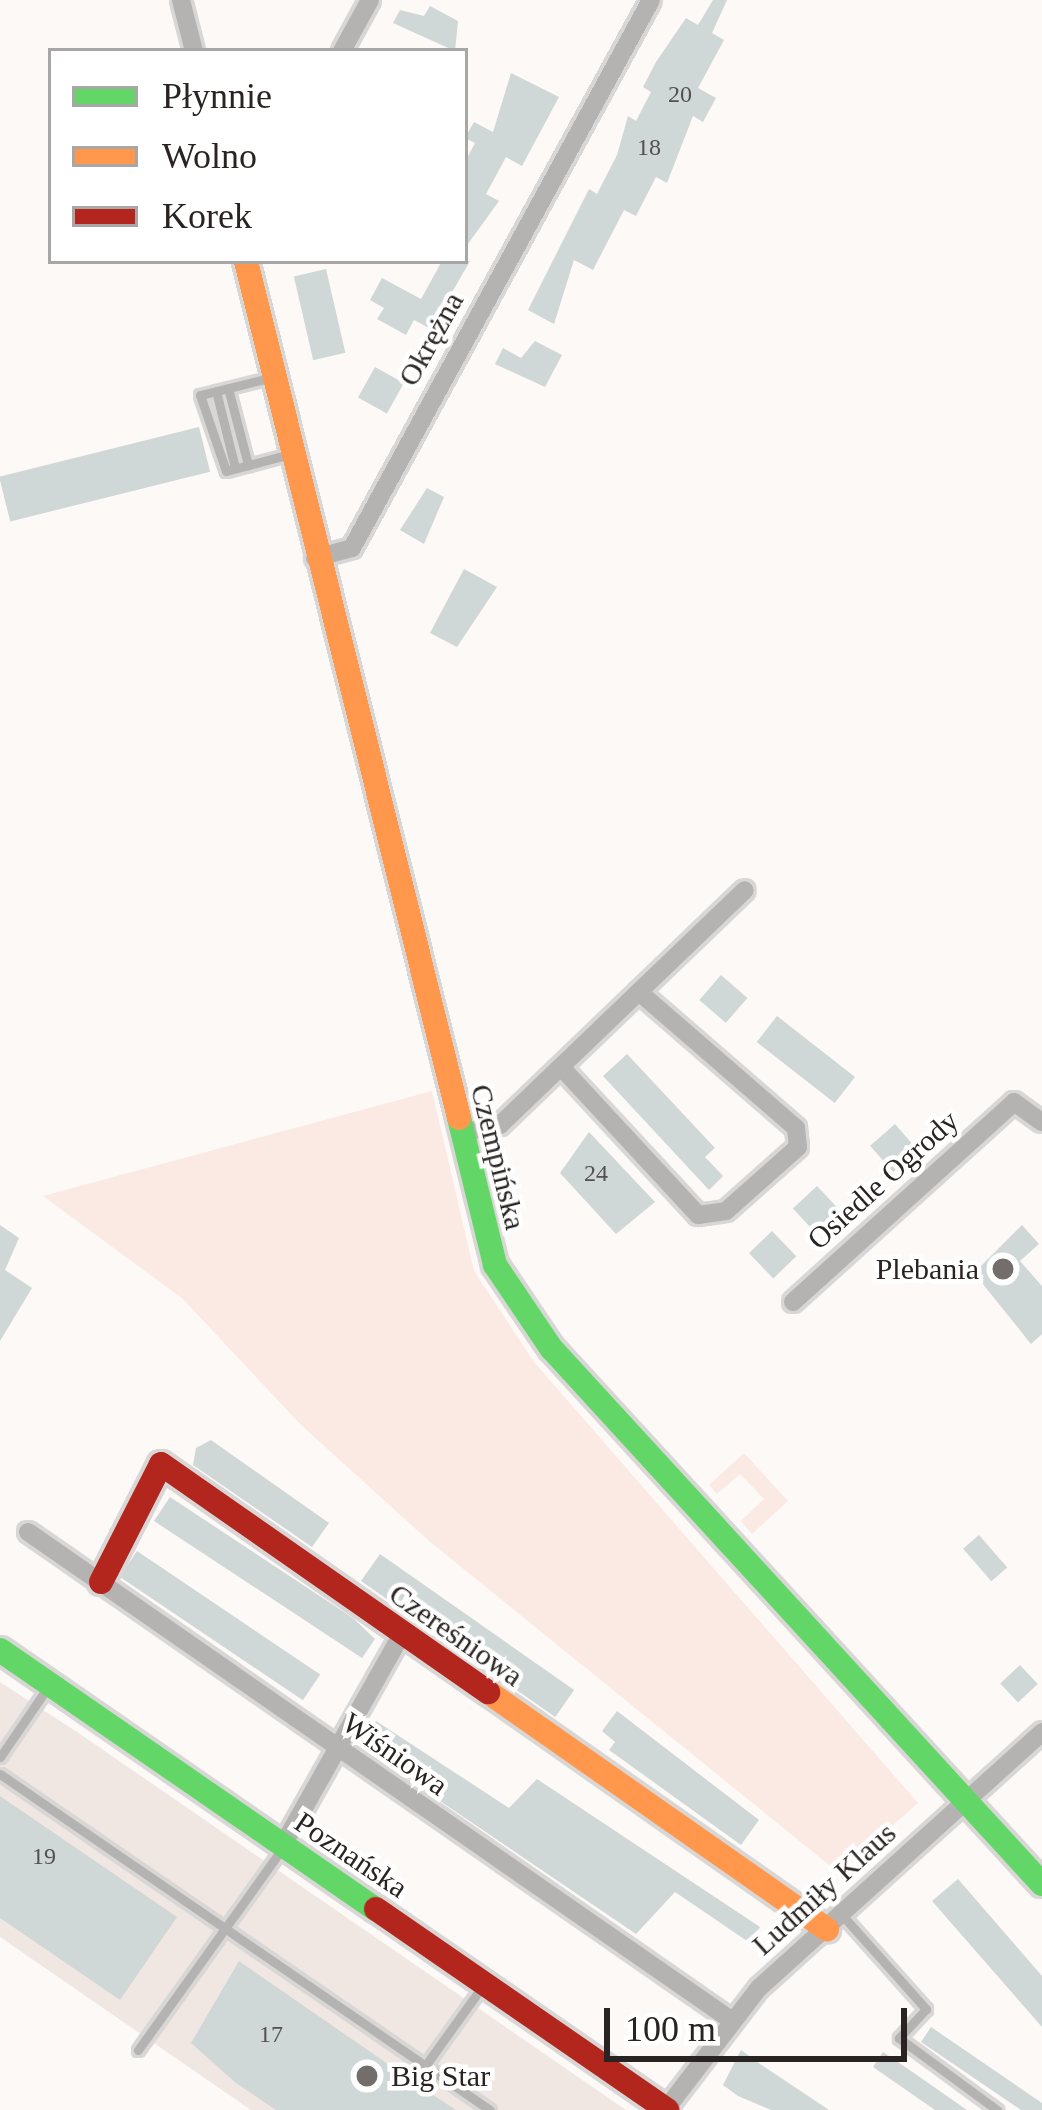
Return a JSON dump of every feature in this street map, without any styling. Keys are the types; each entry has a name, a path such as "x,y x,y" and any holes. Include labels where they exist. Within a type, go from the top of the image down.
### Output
{"street":[{"path":"181,0 193,48"},
{"path":"344,48 370,0"},
{"name":"Okrężna","path":"315,558 352,548 650,0"},
{"name":"Czempińska","path":"246,264 315,558 495,1265 550,1348 821,1652 965,1797 1042,1884"},
{"path":"460,1133 500,1125 745,890"},
{"path":"561,1066 698,1215 726,1211 798,1147 796,1128 639,992"},
{"name":"Osiedle Ogrody","path":"793,1302 1014,1102 1042,1122"},
{"name":"Czereśniowa","path":"101,1582 161,1464 402,1634 835,1922"},
{"name":"Wiśniowa","path":"28,1532 731,2020"},
{"path":"283,1845 402,1634"},
{"name":"Poznańska","path":"0,1650 666,2110"},
{"name":"Ludmiły Klaus","path":"666,2110 731,2020 965,1797 1042,1732"}],"lane":[{"path":"273,376 200,395 219,466 236,468 291,454"},
{"path":"222,390 248,465"},
{"path":"0,1757 50,1684"},
{"path":"0,1774 490,2110"},
{"path":"138,2050 283,1845"},
{"path":"835,1922 926,2009 899,2038 998,2110"},
{"path":"424,2066 484,1983"}],"shaded area":[{"path":"432,1091 474,1271 534,1362 918,1803 839,1873 429,1541 300,1424 183,1299 43,1196"},
{"path":"744,1453 788,1501 752,1534 741,1521 764,1499 740,1474 717,1494 709,1485"},
{"path":"0,1682 626,2110 251,2110 0,1937"}],"building":[{"path":"713,0 727,0 712,33 724,40 698,88 716,98 703,122 693,116 667,183 656,177 636,216 624,210 593,270 574,260 554,324 528,310 589,189 597,194 617,155 628,116 636,121 651,92 643,87 656,62 686,18 698,25"},
{"path":"430,6 458,21 455,48 393,23 400,10 424,16"},
{"path":"511,73 559,97 522,166 506,157 486,194 499,201 468,244 468,156 475,143 468,140 468,133 474,122 493,132"},
{"path":"470,261 431,329 414,320 406,335 377,319 384,308 370,300 382,278 421,299 440,264"},
{"path":"326,269 345,353 313,360 294,276"},
{"path":"535,341 562,355 545,387 495,364 503,348 521,358"},
{"path":"375,367 404,383 387,414 358,398"},
{"path":"199,427 210,472 10,521 0,477"},
{"path":"427,488 444,497 424,544 400,530"},
{"path":"464,569 497,587 457,647 430,633"},
{"path":"721,975 747,998 726,1023 699,1000"},
{"path":"777,1016 855,1077 835,1103 757,1042"},
{"path":"627,1054 715,1148 705,1157 723,1176 709,1190 603,1076"},
{"path":"895,1124 918,1150 893,1172 870,1146"},
{"path":"589,1132 655,1202 616,1234 560,1173"},
{"path":"817,1186 841,1212 817,1234 793,1209"},
{"path":"0,1225 19,1238 5,1270 32,1288 0,1341"},
{"path":"1022,1225 1039,1244 1020,1261 1042,1286 1042,1334 1031,1344 974,1273"},
{"path":"772,1231 796,1256 773,1278 749,1253"},
{"path":"211,1440 329,1523 312,1547 193,1465 196,1448"},
{"path":"170,1497 353,1618 375,1639 362,1658 154,1521"},
{"path":"979,1535 1007,1567 991,1581 963,1549"},
{"path":"137,1551 320,1675 303,1700 120,1577"},
{"path":"380,1554 574,1690 555,1717 361,1581"},
{"path":"1020,1665 1038,1684 1018,1702 1000,1683"},
{"path":"617,1711 759,1820 741,1845 609,1750 615,1742 602,1731"},
{"path":"376,1721 509,1808 537,1779 760,1927 750,1943 675,1892 636,1934 384,1763 362,1742"},
{"path":"0,1796 177,1917 120,2000 0,1918"},
{"path":"958,1879 1042,1976 1042,2027 932,1901"},
{"path":"239,1961 456,2110 276,2110 236,2083 191,2043"},
{"path":"931,2027 1042,2103 1042,2110 1021,2110 921,2042"},
{"path":"741,2050 829,2110 771,2110 738,2096 723,2085"},
{"path":"883,2052 967,2110 935,2110 873,2067"}],"traffic: fast":[{"path":"459,1118 495,1265 551,1348 1042,1884"},
{"path":"0,1650 376,1909"}],"traffic: slow":[{"path":"247,264 459,1118"},
{"path":"488,1692 827,1929"}],"traffic: jam":[{"path":"101,1582 161,1464 488,1692"},
{"path":"376,1909 667,2110"}],"place":[{"name":"Plebania","path":"1003,1269"},
{"name":"Big Star","path":"367,2076"}]}
